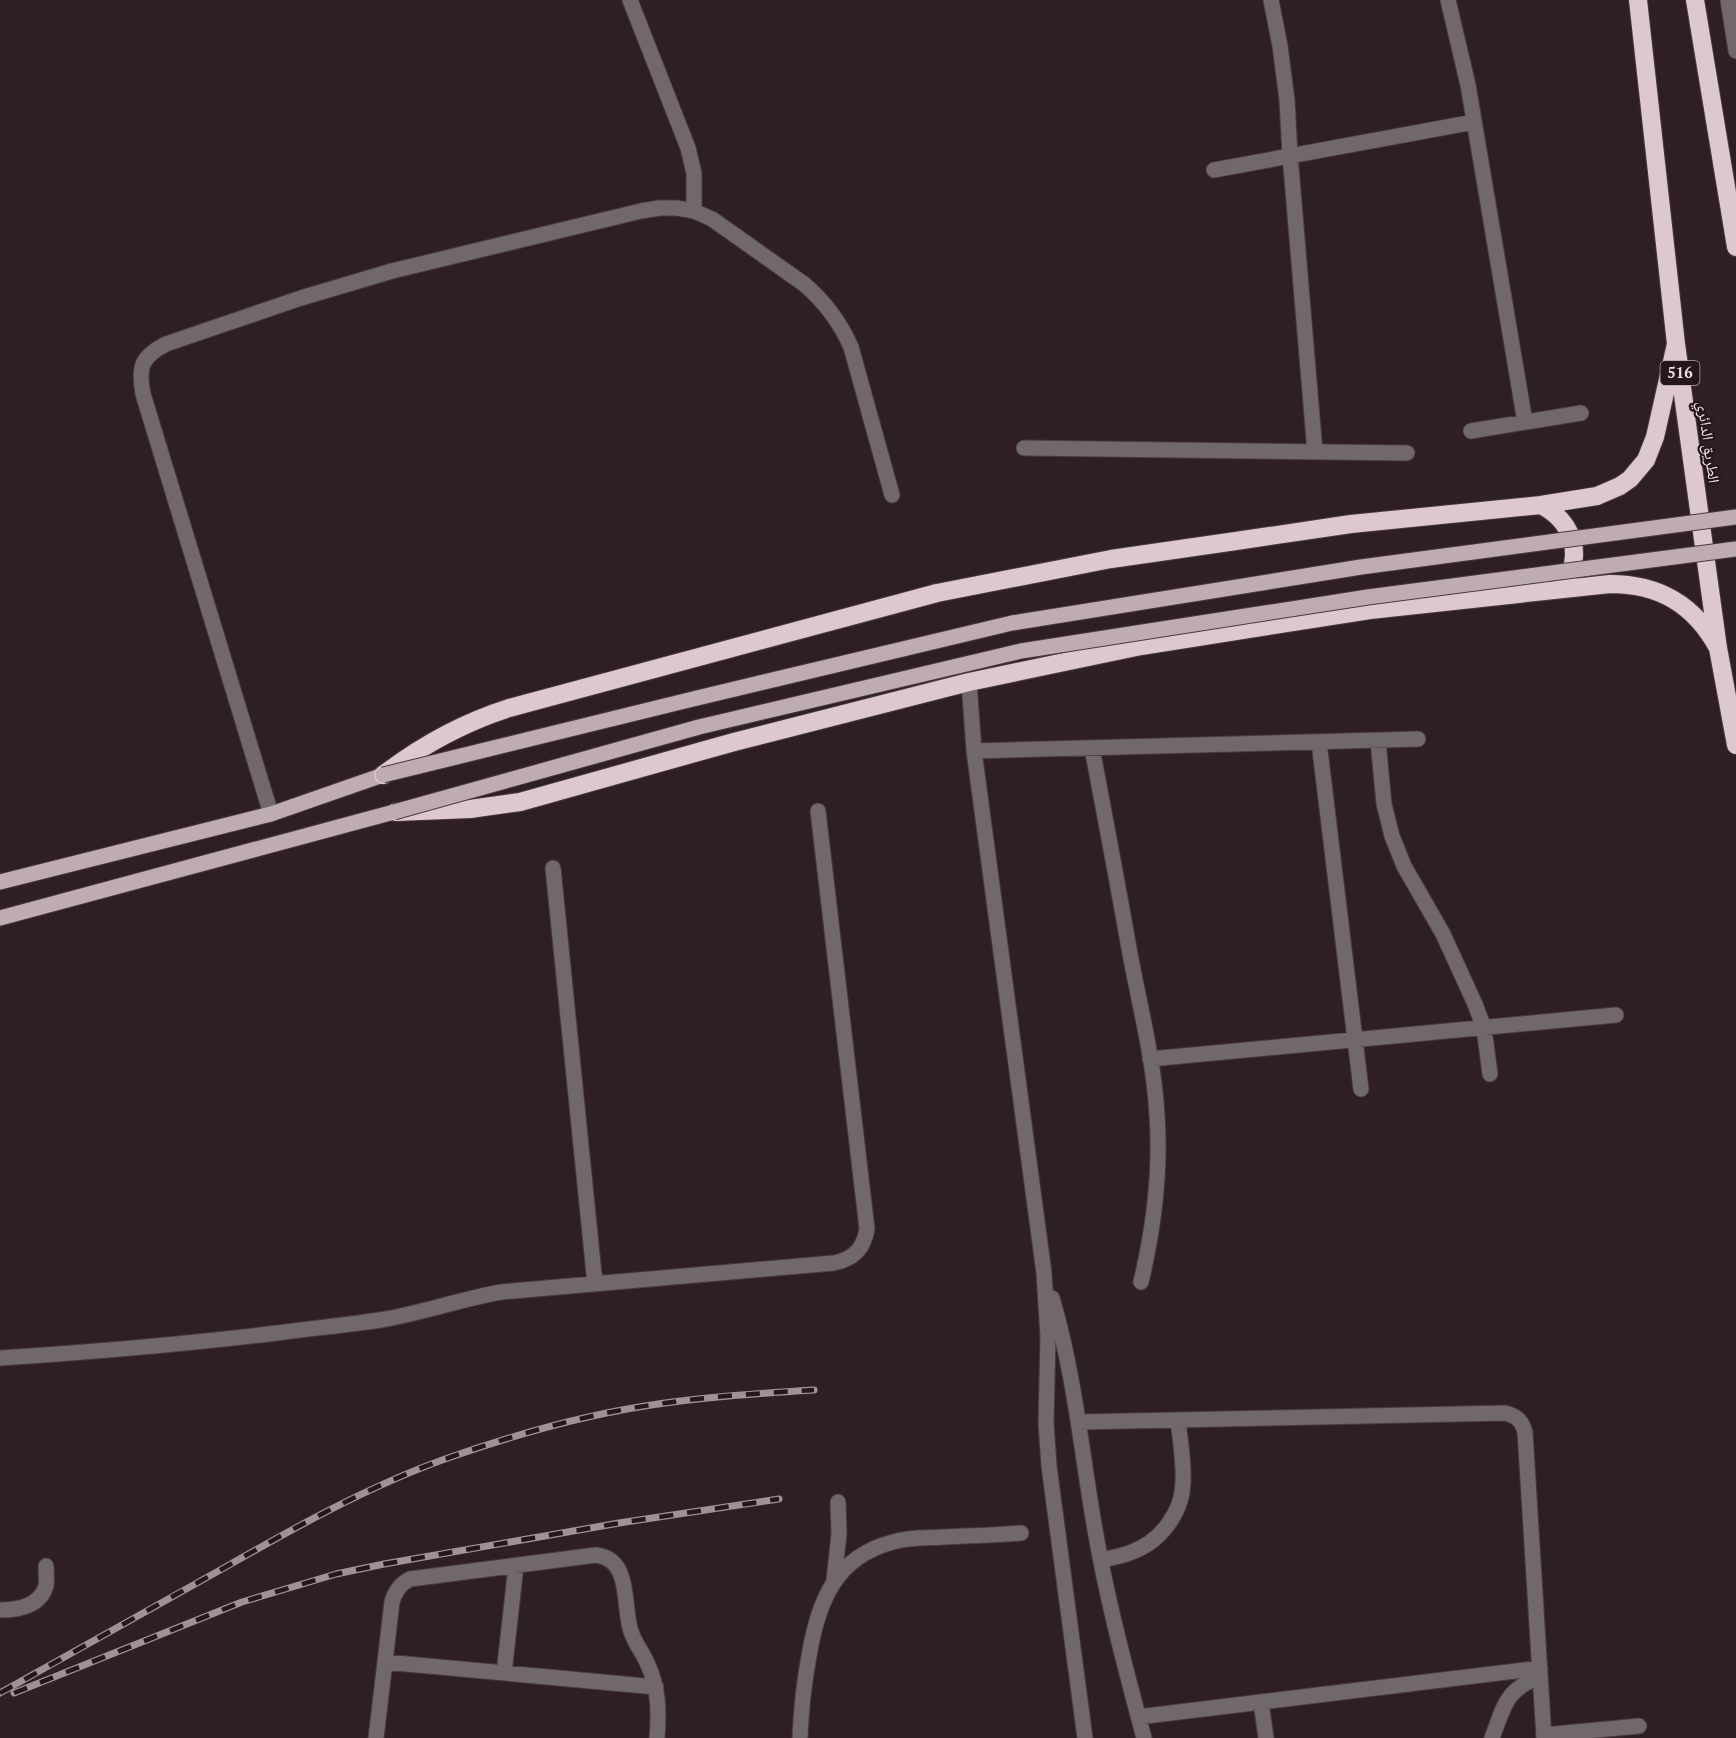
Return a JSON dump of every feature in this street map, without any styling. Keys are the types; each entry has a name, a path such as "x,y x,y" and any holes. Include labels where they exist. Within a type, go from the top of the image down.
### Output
{"highway":[{"name":"الطريق الدائري","path":"1638,0 1676,344 1718,648 1736,745"},
{"path":"1695,0 1736,247"},
{"path":"383,775 422,747 487,715 937,593 1111,559 1236,540 1351,524 1541,505 1609,492 1630,479 1648,455 1655,437 1676,344"},
{"path":"1541,505 1560,518 1574,548 1571,570 1560,589"},
{"path":"394,812 461,810 520,802 734,742 969,681 1141,646 1370,610 1623,584 1643,587 1676,600 1695,616 1718,648"}],"main road":[{"path":"0,882 271,814 383,775 1012,623 1361,567 1736,517"},
{"path":"0,918 699,727 1021,651 1368,597 1736,549"}],"lane":[{"path":"630,0 690,154 695,179 694,211"},
{"path":"1270,0 1284,73 1315,452"},
{"path":"1448,0 1461,49 1525,422"},
{"path":"1728,0 1736,51"},
{"path":"1214,170 1474,122"},
{"path":"271,814 143,394 140,372 143,363 149,355 166,344 301,298 392,271 641,211 677,208 694,211 712,219 804,284 832,312 846,335 853,354 892,495"},
{"path":"1471,431 1581,413"},
{"path":"1024,448 1407,453"},
{"path":"969,681 974,751 1044,1273 1048,1326 1049,1466 1085,1738"},
{"path":"974,751 1418,740"},
{"path":"1378,741 1384,804 1397,852 1443,934 1465,980 1484,1028 1490,1074"},
{"path":"1319,742 1361,1089"},
{"path":"1092,748 1150,1059 1157,1113 1158,1170 1153,1227 1142,1282"},
{"path":"0,1358 191,1343 335,1326 384,1319 501,1292 834,1263 853,1256 865,1239 867,1229 819,811"},
{"path":"553,868 595,1284"},
{"path":"1150,1059 1616,1016"},
{"path":"1044,1273 1063,1336 1101,1560 1118,1639 1144,1738"},
{"path":"1078,1422 1505,1413 1513,1415 1519,1419 1525,1432 1544,1736 1639,1726"},
{"path":"1101,1560 1146,1546 1158,1536 1176,1511 1183,1481 1178,1420"},
{"path":"834,1580 839,1534 838,1502"},
{"path":"801,1738 803,1690 814,1628 825,1595 834,1580 847,1566 878,1546 895,1541 913,1538 1021,1533"},
{"path":"376,1738 392,1602 394,1594 403,1582 410,1579 596,1555 610,1559 616,1564 622,1576 630,1631 649,1665 656,1687 657,1738"},
{"path":"0,1610 22,1608 33,1603 41,1595 46,1585 46,1566"},
{"path":"504,1673 516,1566"},
{"path":"385,1662 656,1687"},
{"path":"1138,1717 1540,1672"},
{"path":"1492,1738 1505,1705 1513,1693 1540,1672"},
{"path":"1261,1702 1266,1738"}],"railway":[{"path":"0,1693 359,1495 445,1459 526,1433 609,1412 702,1398 814,1390"},
{"path":"14,1693 242,1602 336,1574 619,1523 779,1499"}]}
